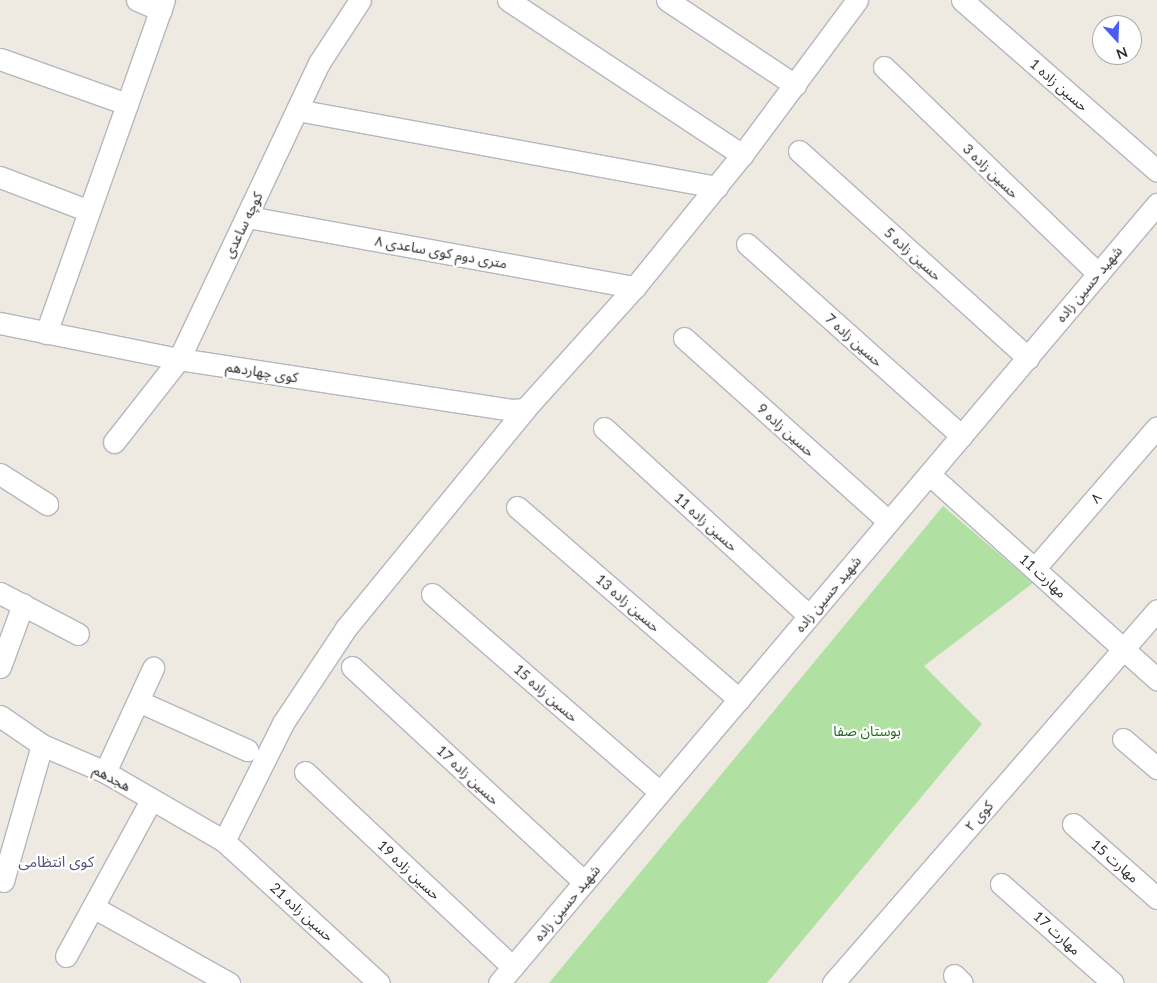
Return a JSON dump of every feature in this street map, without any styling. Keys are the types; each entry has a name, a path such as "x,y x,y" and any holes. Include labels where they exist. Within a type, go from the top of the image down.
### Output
{"street":[{"path":"46,333 162,5 137,0"},
{"name":"کوچه ساعدی","path":"114,442 178,359 248,217 318,63 360,0"},
{"path":"508,0 742,155"},
{"path":"667,0 794,85"},
{"name":"حسین زاده 1","path":"962,0 1157,171"},
{"path":"224,841 283,723 346,628 525,410 635,287 742,155 855,1"},
{"path":"0,59 127,104"},
{"name":"حسین زاده 3","path":"884,67 1098,274"},
{"path":"297,110 716,187"},
{"name":"حسین زاده 5","path":"799,151 1028,358"},
{"path":"0,177 89,211"},
{"name":"شهید حسین زاده","path":"506,975 1157,204"},
{"name":"۸ متری دوم کوی ساعدی","path":"248,217 635,287"},
{"name":"حسین زاده 7","path":"747,244 962,436"},
{"name":"کوی چهاردهم","path":"0,323 178,359 513,410 525,410"},
{"name":"حسین زاده 9","path":"684,338 889,522"},
{"name":"۸","path":"1035,568 1157,427"},
{"name":"حسین زاده 11","path":"604,428 810,616"},
{"path":"0,474 47,504"},
{"name":"مهارت 11","path":"929,474 1157,678"},
{"name":"حسین زاده 13","path":"517,506 739,699"},
{"path":"0,593 78,634"},
{"name":"حسین زاده 15","path":"432,594 660,792"},
{"path":"0,667 23,604"},
{"name":"کوی ۲","path":"833,983 1157,610"},
{"name":"حسین زاده 17","path":"352,667 584,882"},
{"path":"105,772 153,668"},
{"path":"138,701 247,750"},
{"name":"هجدهم","path":"0,716 42,745 105,772 224,841"},
{"path":"1123,739 1157,768"},
{"path":"3,881 42,745"},
{"name":"حسین زاده 19","path":"305,772 506,975"},
{"path":"66,956 151,800"},
{"name":"مهارت 15","path":"1073,824 1157,898"},
{"name":"حسین زاده 21","path":"224,841 379,983"},
{"name":"مهارت 17","path":"1001,884 1112,983"},
{"path":"93,907 229,983"}],"green space":[{"name":"بوستان صفا","path":"943,506 1033,583 924,666 982,724 767,983 549,983"}],"district":[{"name":"کوی انتظامی","path":"56,862"}]}
